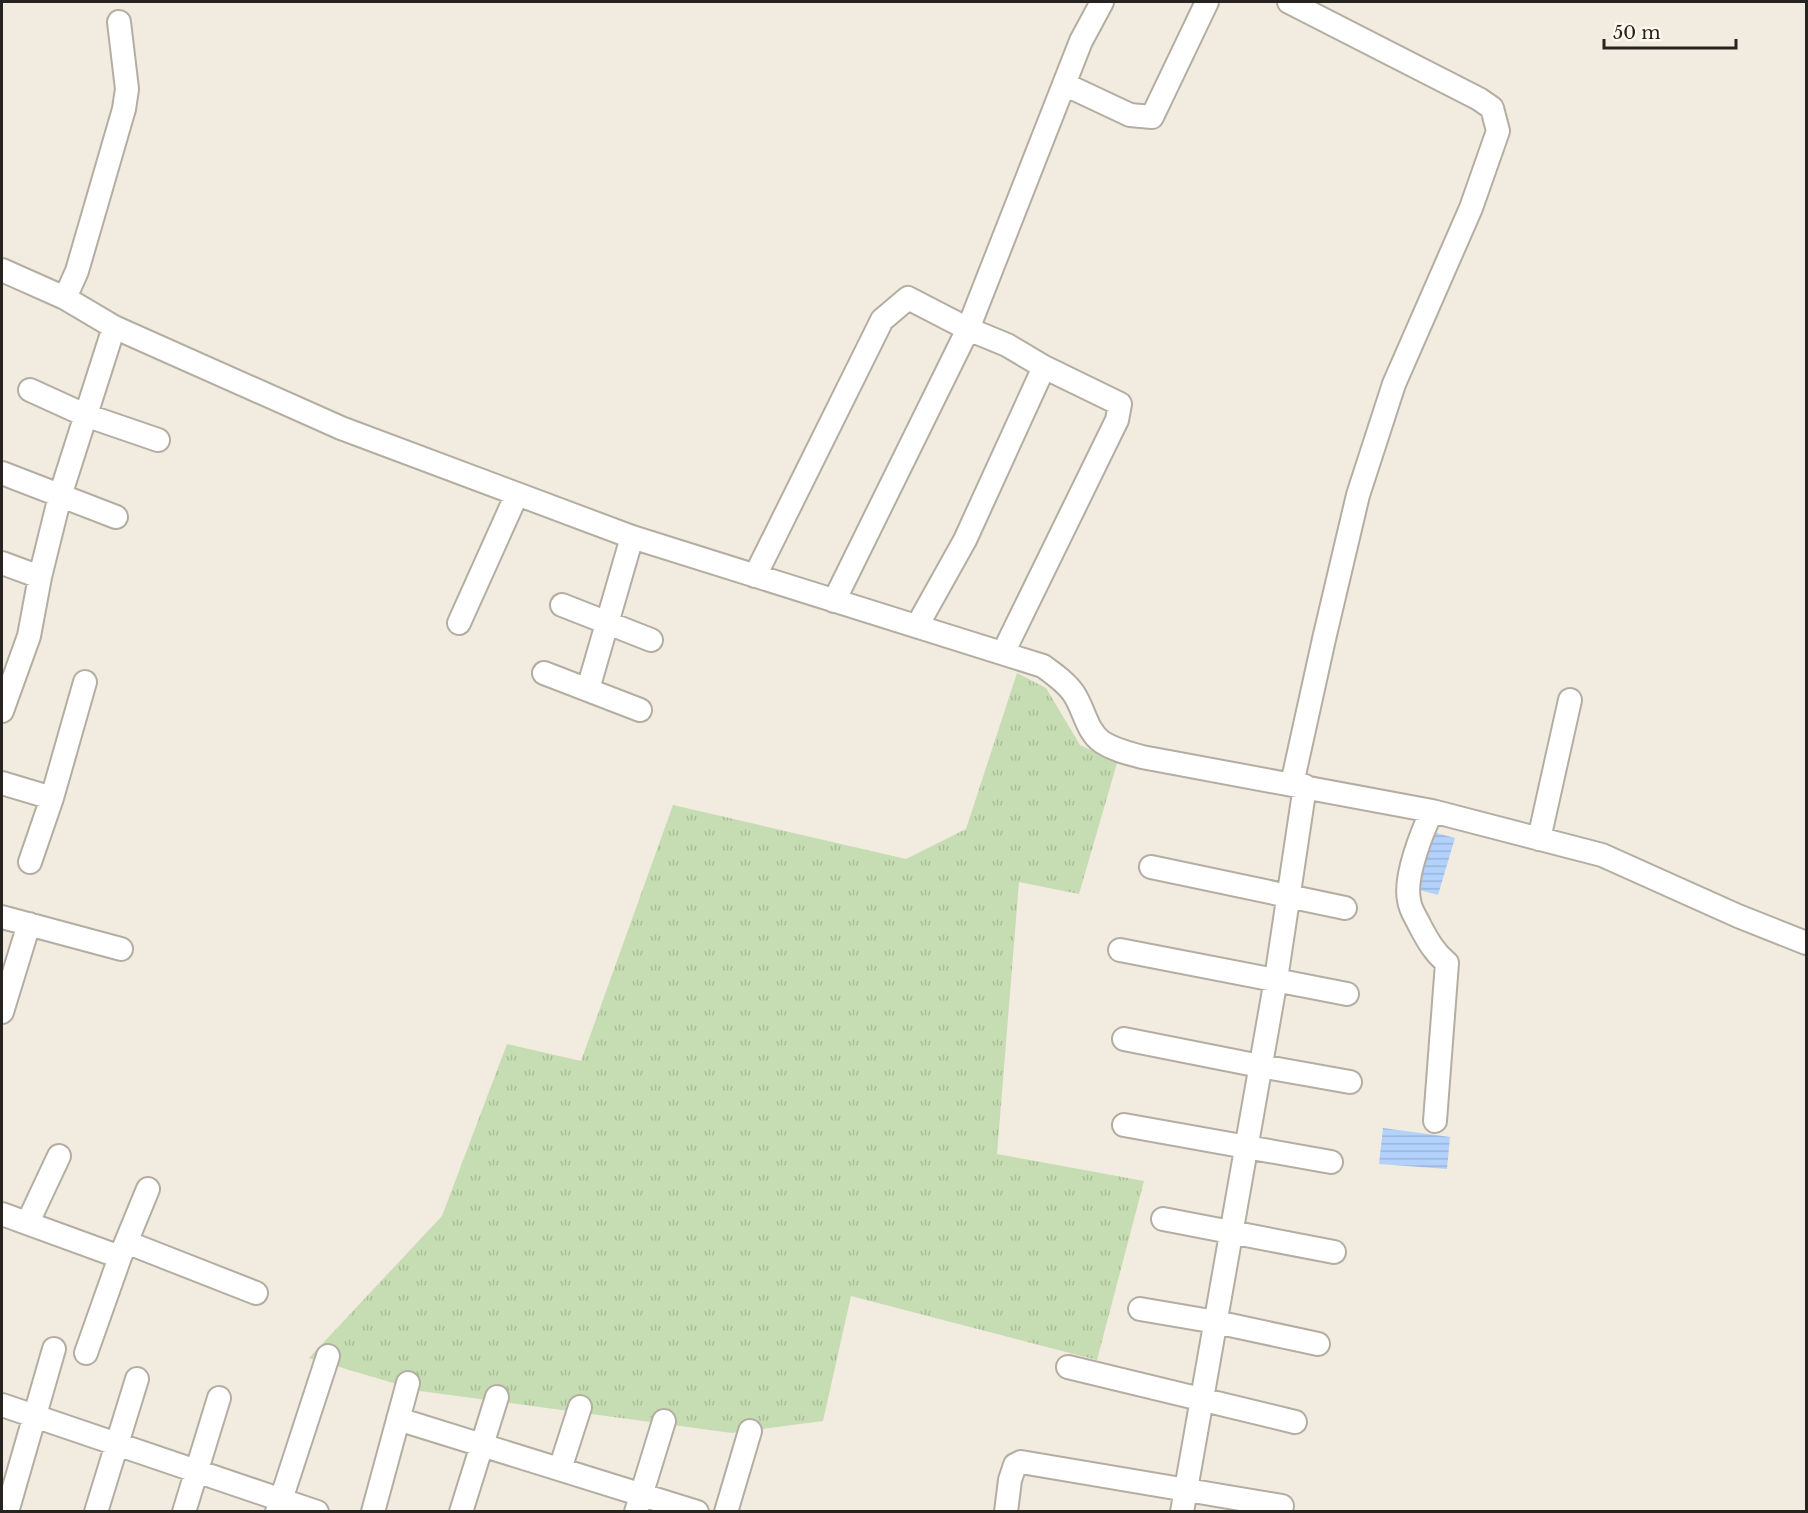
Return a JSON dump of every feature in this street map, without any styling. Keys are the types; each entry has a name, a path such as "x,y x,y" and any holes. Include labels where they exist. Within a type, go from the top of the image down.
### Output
{"street":[{"path":"834,600 968,329 1082,41 1102,2"},
{"path":"1065,84 1130,116 1152,117 1207,2"},
{"path":"1184,1501 1276,979 1288,897 1299,785 1324,639 1358,495 1394,384 1471,208 1498,131 1492,108 1479,99 1289,2"},
{"path":"65,298 77,270 124,109 127,89 119,22"},
{"path":"2,270 65,298 114,327 341,428 632,537 1043,666 1056,675 1074,694 1093,734 1101,742 1113,748 1142,757 1432,811 1602,855 1806,944"},
{"path":"755,576 882,320 908,298 968,329 1007,345 1044,367 1120,404 1117,420 1003,653"},
{"path":"2,711 28,636 60,496 114,327"},
{"path":"917,626 965,540 1044,367"},
{"path":"30,390 85,416 158,440"},
{"path":"2,472 116,518"},
{"path":"459,623 517,494"},
{"path":"588,689 632,537"},
{"path":"2,563 40,577"},
{"path":"562,605 651,640"},
{"path":"544,674 640,710"},
{"path":"30,862 52,798 85,682"},
{"path":"1539,839 1570,700"},
{"path":"2,783 52,798"},
{"path":"1432,811 1411,872 1408,897 1411,910 1427,940 1435,953 1447,963 1435,1121"},
{"path":"1151,867 1345,908"},
{"path":"2,917 121,949"},
{"path":"2,1012 29,924"},
{"path":"1120,950 1347,994"},
{"path":"1124,1039 1350,1082"},
{"path":"1124,1125 1331,1162"},
{"path":"28,1222 59,1156"},
{"path":"86,1353 123,1250 148,1189"},
{"path":"2,1214 256,1293"},
{"path":"1163,1219 1334,1252"},
{"path":"1140,1309 1216,1322 1318,1344"},
{"path":"7,1512 54,1349"},
{"path":"279,1505 328,1356"},
{"path":"1068,1367 1294,1422"},
{"path":"96,1512 136,1379"},
{"path":"373,1512 408,1383"},
{"path":"461,1512 497,1397"},
{"path":"184,1512 219,1398"},
{"path":"2,1405 196,1470 279,1505 317,1512"},
{"path":"560,1469 580,1407"},
{"path":"398,1419 560,1469 639,1503 698,1512"},
{"path":"639,1503 664,1421"},
{"path":"726,1512 750,1431"},
{"path":"1006,1512 1012,1472 1015,1465 1022,1462 1184,1501 1282,1506"}],"green space":[{"path":"1017,673 1046,688 1080,745 1117,763 1079,894 1019,882 997,1154 1144,1181 1097,1360 851,1296 823,1421 732,1433 420,1391 309,1358 442,1216 507,1044 581,1061 673,805 906,859 966,829"}],"water":[{"path":"1433,832 1455,838 1438,895 1416,889"},
{"path":"1383,1128 1450,1137 1447,1169 1379,1164"}]}
